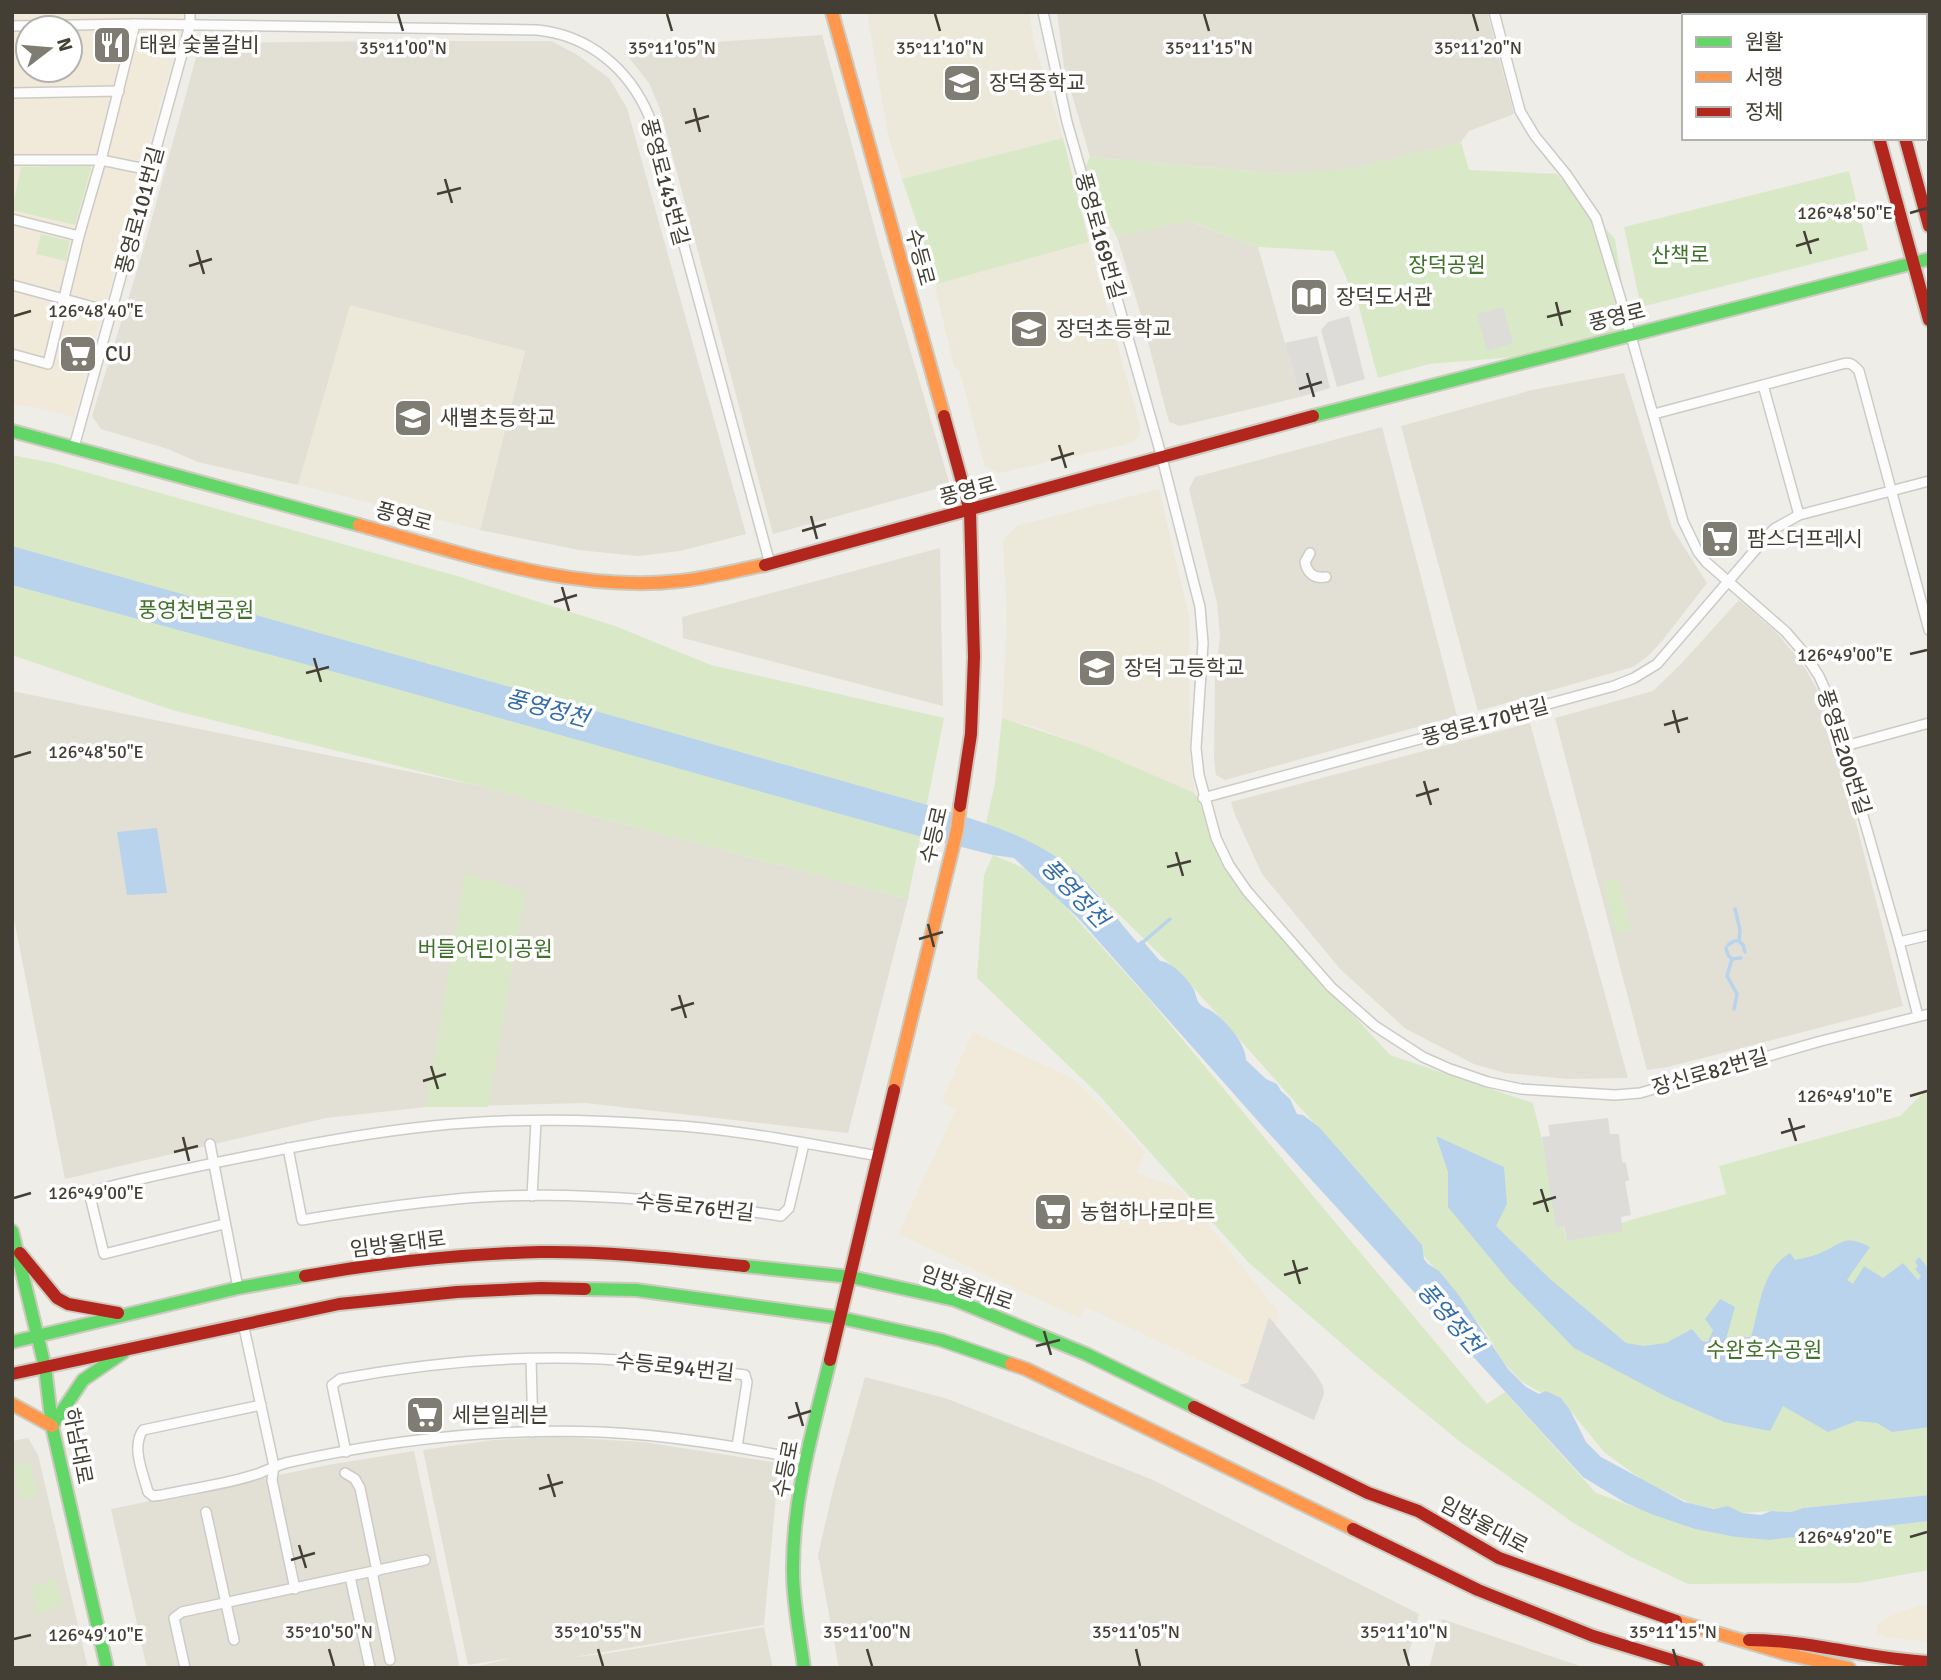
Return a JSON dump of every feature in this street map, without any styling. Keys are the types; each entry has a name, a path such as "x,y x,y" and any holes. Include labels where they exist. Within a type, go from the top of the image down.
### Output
{"main road":[{"name":"수등로","path":"804,1668 793,1572 798,1510 806,1460 957,830 968,765 974,657 970,511 832,12"},
{"path":"1880,140 1929,320"},
{"path":"1906,140 1929,226"},
{"name":"풍영로","path":"12,431 491,561 576,578 621,582 680,581 770,564 1630,334 1929,259"},
{"name":"하남대로","path":"12,1231 45,1367 52,1426 107,1668"},
{"path":"12,1278 17,1252"},
{"path":"17,1252 57,1298 68,1304 125,1314"},
{"name":"임방울대로","path":"12,1342 238,1288 431,1258 541,1252 641,1255 850,1277 955,1300 1086,1353 1368,1493 1418,1511 1499,1558 1660,1616 1738,1640 1849,1668"},
{"path":"12,1374 339,1304 457,1292 541,1288 636,1290 841,1318 941,1340 1026,1369 1478,1590 1593,1636 1698,1668"},
{"path":"12,1404 52,1426 83,1380 132,1347"},
{"path":"1738,1640 1781,1640 1892,1660 1929,1662"}],"street":[{"name":"풍영로101번길","path":"74,447 190,25 190,12"},
{"name":"풍영로169번길","path":"1043,12 1067,122 1162,458"},
{"name":"풍영로200번길","path":"1494,12 1520,111 1535,136 1566,174 1596,218 1683,522 1706,562 1789,635 1804,653 1830,700 1918,1016"},
{"path":"1927,12 1929,18"},
{"name":"풍영로145번길","path":"12,26 135,24 537,30 561,33 574,38 608,59 631,84 649,116 770,564"},
{"path":"12,354 48,364 135,24"},
{"path":"12,93 119,91"},
{"path":"12,160 102,160 150,170"},
{"path":"12,219 79,236"},
{"path":"12,285 112,312"},
{"path":"1654,414 1849,363 1859,371 1929,630"},
{"path":"1763,385 1799,515"},
{"path":"1162,458 1200,607 1203,643 1196,748 1203,798"},
{"name":"풍영로170번길","path":"1203,798 1536,708 1634,678 1657,664 1774,529 1799,515 1929,481"},
{"path":"1310,553 1305,562 1306,568 1317,577 1326,577"},
{"path":"1844,746 1929,723"},
{"name":"장신로82번길","path":"1203,798 1216,838 1229,865 1247,891 1331,987 1375,1027 1414,1052 1450,1069 1488,1082 1540,1091 1640,1093 1929,1013"},
{"path":"1899,942 1929,935"},
{"path":"225,1224 104,1254 89,1192 288,1148 382,1131 434,1126 536,1122 680,1126 879,1156"},
{"path":"532,1196 536,1122"},
{"path":"210,1144 238,1288"},
{"name":"수등로76번길","path":"288,1148 302,1220 400,1204 532,1196 609,1198 738,1209 781,1216 789,1208 804,1144"},
{"path":"243,1323 274,1466 272,1480 295,1589"},
{"path":"531,1359 533,1432"},
{"name":"수등로94번길","path":"346,1452 332,1385 340,1378 445,1363 531,1359 603,1359 745,1375 747,1382 737,1447"},
{"path":"261,1405 143,1430 138,1438 137,1448 148,1492 153,1496 260,1473 274,1466 410,1441 533,1432 601,1432 663,1437 806,1460"},
{"path":"345,1473 359,1483 390,1660"},
{"path":"206,1512 234,1640"},
{"path":"185,1668 174,1618 183,1612 425,1560"},
{"path":"351,1577 370,1668"}],"shaded area":[{"path":"12,12 181,12 182,25 74,417 12,403"},
{"name":"장덕중학교","path":"867,12 1029,12 1034,42 1063,138 902,179 888,135"},
{"path":"1057,12 1487,12 1514,114 1469,131 1461,142 1330,174 1283,174 1090,157 1064,67"},
{"path":"822,35 880,248 950,485 773,534 660,109 649,83 626,54 654,46"},
{"path":"551,41 576,54 609,78 627,108 746,534 680,551 638,556 579,550 480,530 525,351 351,306 298,485 198,462 168,449 101,429 92,416 143,251 200,43"},
{"path":"1180,218 1258,247 1300,397 1180,426 1169,422 1117,237"},
{"name":"장덕초등학교","path":"1089,242 1140,426 1139,436 1132,443 999,473 985,467 960,372 954,366 935,287 937,284"},
{"name":"새별초등학교","path":"350,305 525,351 480,530 298,485"},
{"path":"1503,307 1513,343 1487,351 1477,314"},
{"path":"1349,316 1365,379 1337,387 1321,330 1328,322"},
{"path":"1317,336 1330,388 1300,397 1285,343"},
{"path":"1624,373 1672,528 1707,583 1662,641 1633,667 1478,711 1401,426 1532,390"},
{"path":"1382,427 1457,716 1225,780 1216,775 1214,759 1215,680 1220,637 1217,603 1189,489 1195,477"},
{"name":"장덕 고등학교","path":"1159,489 1189,616 1190,759 1195,793 1083,745 1002,718 1007,617 1003,541 1016,526"},
{"path":"940,548 943,706 683,638 682,617"},
{"path":"1739,600 1775,631 1802,663 1818,691 1832,729 1903,1006 1668,1067 1647,1070 1555,718 1653,691"},
{"path":"12,691 475,785 908,899 848,1133 586,1103 426,1107 326,1118 65,1179 12,909"},
{"path":"1530,723 1628,1078 1568,1079 1505,1073 1474,1064 1406,1029 1340,969 1262,874 1231,802"},
{"name":"농협하나로마트","path":"973,1032 1074,1079 1145,1151 1137,1173 1180,1189 1280,1314 1248,1383 1085,1307 1079,1318 898,1234 956,1109 941,1102"},
{"path":"1608,1118 1610,1134 1619,1134 1622,1162 1626,1163 1629,1180 1625,1182 1631,1215 1621,1217 1623,1231 1567,1241 1564,1226 1556,1228 1542,1137 1550,1136 1548,1125"},
{"path":"1269,1317 1323,1386 1324,1394 1314,1420 1239,1385 1248,1383"},
{"path":"865,1377 945,1398 1151,1479 1419,1614 1405,1668 839,1668 818,1555 834,1486"},
{"path":"558,1437 643,1442 779,1463 764,1625 574,1657 764,1627 773,1668 470,1668 512,1658 468,1665 423,1450 493,1440"},
{"path":"28,1438 38,1455 88,1668 12,1668 12,1441"},
{"path":"414,1451 460,1668 147,1668 111,1509 328,1465"},
{"path":"1921,1605 1929,1605 1929,1642 1886,1637 1876,1633 1879,1623 1888,1617"},
{"path":"1442,1619 1586,1668 1429,1668"}],"green space":[{"path":"1063,138 1089,242 937,284 902,179"},
{"name":"장덕공원","path":"1461,142 1469,170 1557,174 1615,239 1630,334 1527,356 1429,364 1378,378 1358,303 1334,251 1258,247 1189,221 1117,237 1082,174 1090,157 1283,174 1353,168"},
{"path":"92,165 75,225 12,210 21,167"},
{"name":"산책로","path":"1849,171 1868,250 1641,307 1624,227"},
{"path":"41,234 70,241 66,261 36,254"},
{"name":"풍영천변공원","path":"12,455 53,463 457,576 615,626 711,665 944,718 908,899 475,785 172,710 12,655"},
{"name":"수완호수공원","path":"1002,718 1083,745 1195,793 1238,889 1390,1055 1533,1103 1567,1241 1634,1219 1726,1194 1719,1166 1900,1116 1929,1087 1929,1495 1803,1508 1791,1512 1742,1513 1694,1505 1645,1482 1604,1452 1570,1410 1521,1381 1503,1362 1487,1334 1346,1159 1191,985 1089,885 986,823 995,783"},
{"path":"993,855 1024,868 1064,905 1147,997 1487,1404 1505,1392 1596,1493 1695,1529 1770,1540 1929,1521 1929,1570 1858,1583 1688,1584 1629,1556 1572,1522 1459,1441 1248,1262 1097,1093 977,978 984,875"},
{"name":"버들어린이공원","path":"465,873 526,891 488,1107 426,1107"},
{"path":"1618,878 1632,930 1616,934 1603,882"},
{"path":"30,1462 37,1498 20,1499 13,1466"},
{"path":"56,1578 63,1606 36,1614 32,1587"}],"water":[{"name":"풍영정천","path":"12,546 931,806 991,825 1029,841 1065,863 1096,893 1138,943 1142,940 1160,961 1174,967 1183,975 1193,988 1199,1003 1230,1027 1243,1047 1246,1060 1266,1079 1277,1084 1290,1099 1297,1114 1303,1115 1319,1127 1422,1245 1424,1259 1439,1271 1458,1294 1508,1369 1526,1387 1539,1394 1546,1391 1561,1398 1586,1442 1601,1457 1684,1502 1714,1509 1728,1506 1742,1513 1761,1515 1771,1511 1791,1512 1803,1508 1929,1495 1929,1521 1770,1540 1736,1537 1695,1529 1651,1514 1624,1502 1583,1477 1265,1129 1078,918 1014,858 915,835 386,686 12,585"},
{"path":"157,828 167,893 127,895 117,832"},
{"name":"수완호수공원","path":"1436,1136 1504,1167 1507,1204 1496,1226 1549,1278 1626,1343 1644,1346 1666,1343 1692,1329 1702,1341 1708,1342 1713,1330 1705,1319 1720,1299 1735,1307 1726,1339 1751,1337 1767,1279 1780,1260 1790,1253 1795,1260 1818,1254 1848,1241 1870,1247 1847,1280 1853,1284 1864,1266 1883,1278 1903,1263 1918,1280 1921,1276 1915,1269 1918,1266 1915,1262 1919,1257 1929,1269 1929,1427 1892,1432 1877,1423 1857,1421 1828,1432 1783,1406 1770,1431 1724,1422 1667,1397 1574,1348 1509,1281 1448,1207 1448,1172"}],"waterway":[{"path":"1735,909 1740,930 1739,941 1745,952"},
{"path":"1142,943 1170,919"},
{"path":"1728,945 1738,941"},
{"path":"1726,948 1732,959"},
{"path":"1734,1009 1737,994 1727,976 1732,959 1741,958"}],"traffic: fast":[{"path":"1313,416 1929,259"},
{"path":"12,431 359,525"},
{"path":"12,1231 45,1367 52,1426 107,1668"},
{"path":"744,1266 851,1277 955,1300 1086,1354 1194,1407"},
{"path":"12,1342 238,1288 305,1276"},
{"path":"585,1289 636,1290 841,1318 941,1340 1011,1364"},
{"path":"52,1426 83,1380 124,1352"},
{"path":"804,1668 794,1596 796,1518 805,1465 830,1360"}],"traffic: slow":[{"path":"832,12 944,416"},
{"path":"359,525 518,568 599,581 680,581 765,565"},
{"path":"894,1090 957,830 960,806"},
{"path":"1011,1364 1353,1529"},
{"path":"12,1404 52,1426"},
{"path":"1676,1621 1787,1654 1849,1668"}],"traffic: jam":[{"path":"1880,140 1929,320"},
{"path":"1906,140 1929,226"},
{"path":"944,416 970,511 974,657 971,734 960,806"},
{"path":"765,565 1313,416"},
{"path":"830,1360 894,1090"},
{"path":"305,1276 422,1260 540,1252 616,1254 744,1266"},
{"path":"20,1253 57,1298 68,1304 118,1313"},
{"path":"12,1374 339,1304 457,1292 585,1289"},
{"path":"1194,1407 1368,1493 1418,1511 1499,1558 1676,1621"},
{"path":"1353,1529 1478,1590 1593,1636 1698,1668"},
{"path":"1749,1640 1794,1643 1929,1662"}],"place":[{"name":"태원 숯불갈비","path":"112,45"},
{"name":"장덕중학교","path":"962,83"},
{"name":"장덕도서관","path":"1309,297"},
{"name":"장덕초등학교","path":"1029,329"},
{"name":"CU","path":"78,354"},
{"name":"새별초등학교","path":"413,418"},
{"name":"팜스더프레시","path":"1720,539"},
{"name":"장덕 고등학교","path":"1097,668"},
{"name":"농협하나로마트","path":"1053,1212"},
{"name":"세븐일레븐","path":"425,1415"}]}
